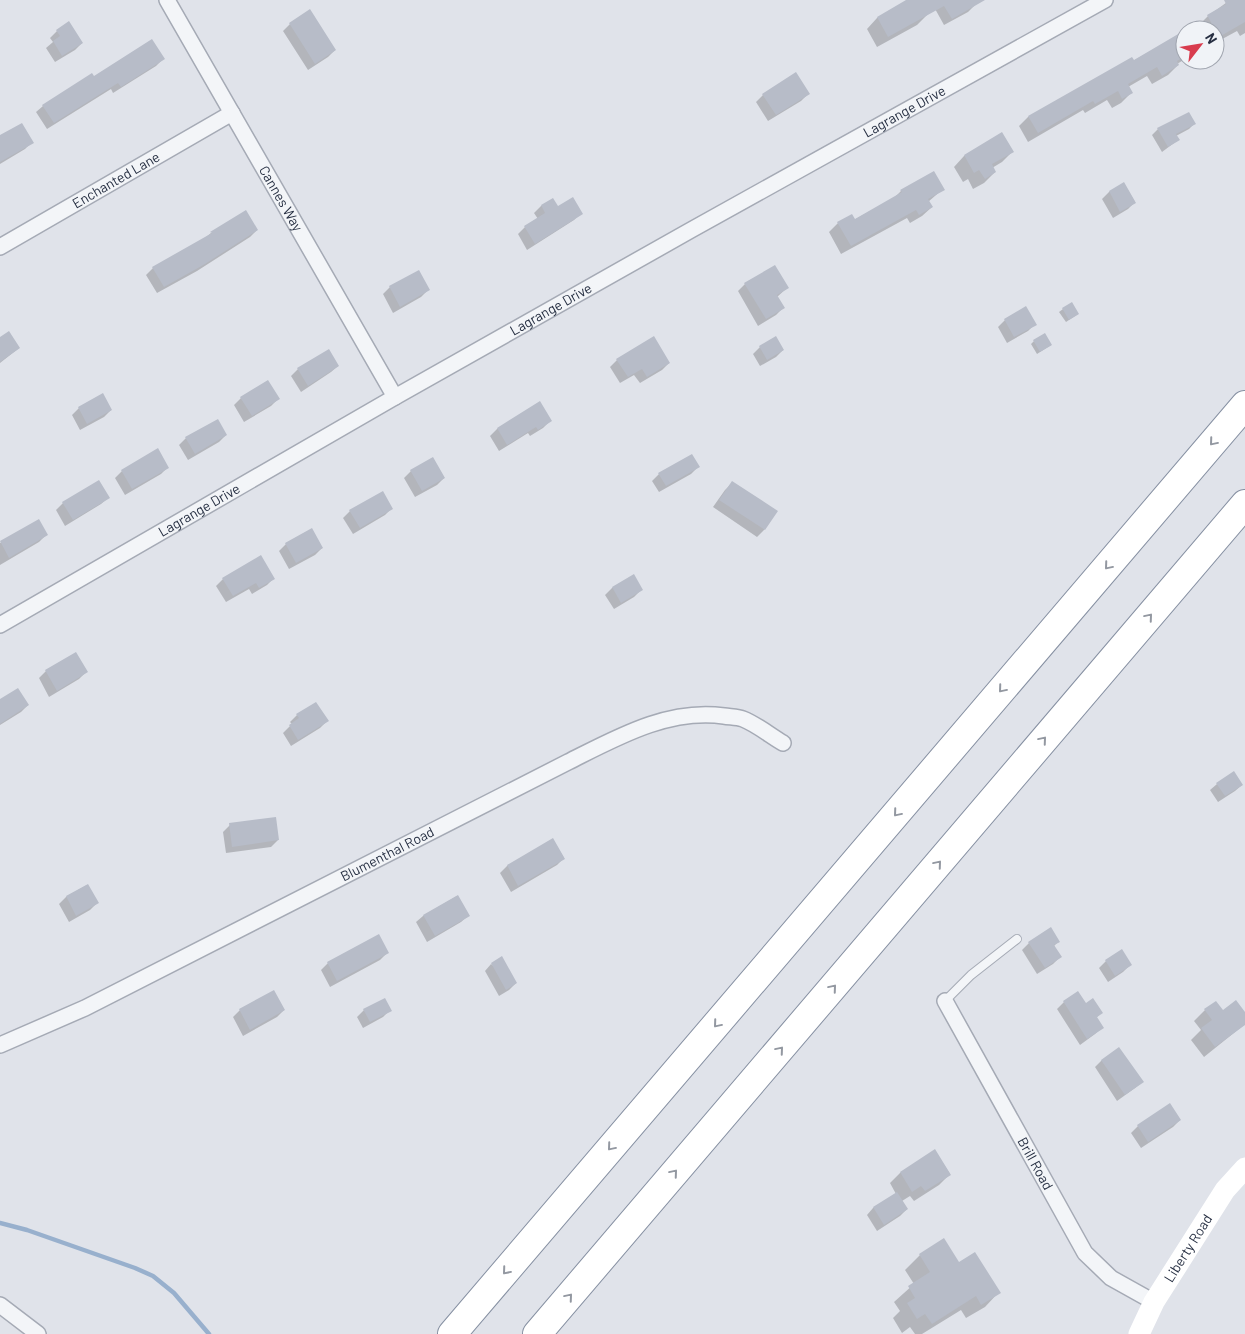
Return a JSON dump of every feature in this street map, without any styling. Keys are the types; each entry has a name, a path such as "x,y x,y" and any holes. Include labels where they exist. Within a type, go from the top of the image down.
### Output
{"highway":[{"path":"452,1334 1245,405"},
{"path":"537,1334 1245,504"}],"street":[{"name":"Cannes Way","path":"167,0 395,397"},
{"name":"Lagrange Drive","path":"0,624 395,397 1105,0"},
{"name":"Enchanted Lane","path":"0,246 232,113"},
{"name":"Blumenthal Road","path":"0,1045 85,1008 577,757 636,729 673,718 691,715 718,715 743,719 783,743"},
{"name":"Brill Road","path":"945,1001 1085,1253 1111,1278 1154,1302"},
{"name":"Liberty Road","path":"1139,1334 1154,1302 1225,1190 1245,1168"},
{"path":"0,1305 38,1334"}],"lane":[{"path":"945,1001 971,975 1016,939"}],"building":[{"path":"906,0 985,0 952,19 944,6 888,37 877,17"},
{"path":"1224,0 1245,0 1245,22 1225,34 1225,20 1210,20 1207,15 1226,4"},
{"path":"310,9 336,50 315,64 289,23"},
{"path":"69,21 83,43 62,56 53,41 60,36 56,30"},
{"path":"1175,36 1175,68 1162,76 1157,67 1128,84 1133,93 1122,99 1118,91 1095,104 1093,101 1038,133 1028,116 1132,57 1134,60"},
{"path":"152,39 165,59 121,87 118,83 54,123 42,105 92,73 94,76"},
{"path":"796,72 810,94 776,115 762,94"},
{"path":"1189,112 1196,124 1176,134 1180,140 1168,147 1157,128"},
{"path":"22,123 34,143 0,162 0,135"},
{"path":"1002,132 1014,152 992,164 996,172 985,179 979,170 974,173 964,155"},
{"path":"934,171 945,190 928,199 933,207 919,215 916,210 851,246 837,222 852,214 855,219"},
{"path":"1124,182 1136,203 1120,212 1109,191"},
{"path":"573,197 583,214 535,244 524,226 545,213 541,205 553,198 558,206"},
{"path":"246,210 258,230 205,264 164,287 152,267 212,233 210,232"},
{"path":"775,265 789,288 777,295 785,308 766,319 744,283"},
{"path":"419,270 430,290 400,307 389,286"},
{"path":"1072,302 1079,314 1069,320 1062,308"},
{"path":"1026,306 1037,325 1014,337 1004,319"},
{"path":"9,331 20,348 0,362 0,337"},
{"path":"1045,333 1052,345 1040,352 1033,340"},
{"path":"654,336 670,363 647,377 642,369 628,377 616,359"},
{"path":"776,336 784,350 767,360 759,346"},
{"path":"329,349 339,366 308,386 297,368"},
{"path":"268,380 280,399 252,416 240,397"},
{"path":"103,393 112,410 87,424 78,407"},
{"path":"540,401 552,421 538,430 536,427 507,445 497,428"},
{"path":"218,419 227,435 195,454 185,437"},
{"path":"158,448 169,468 132,489 121,470"},
{"path":"692,454 700,467 666,486 658,473"},
{"path":"433,457 445,478 422,491 410,470"},
{"path":"99,480 110,498 73,520 62,502"},
{"path":"732,481 778,511 765,530 719,500"},
{"path":"383,491 393,509 360,528 349,510"},
{"path":"39,519 48,535 9,558 0,541"},
{"path":"312,528 323,548 296,563 285,543"},
{"path":"261,555 275,579 259,588 256,583 233,596 222,578"},
{"path":"634,574 643,590 621,603 612,587"},
{"path":"76,652 88,672 57,691 45,670"},
{"path":"18,688 29,705 0,724 0,699"},
{"path":"316,702 329,721 298,740 289,725 299,718 296,714"},
{"path":"1234,771 1243,785 1225,796 1216,783"},
{"path":"276,817 279,840 232,847 229,823"},
{"path":"553,838 565,859 518,886 507,865"},
{"path":"88,884 99,903 76,916 66,896"},
{"path":"458,895 470,916 435,936 423,915"},
{"path":"1051,927 1060,942 1054,945 1062,957 1045,968 1028,942"},
{"path":"379,934 389,953 337,981 327,962"},
{"path":"1122,949 1132,965 1115,976 1105,960"},
{"path":"502,956 517,983 506,990 491,963"},
{"path":"274,990 285,1010 250,1030 239,1009"},
{"path":"1078,991 1086,1003 1093,998 1103,1013 1097,1017 1104,1028 1087,1039 1063,1001"},
{"path":"385,998 392,1011 370,1022 363,1009"},
{"path":"1236,1000 1245,1012 1245,1025 1215,1047 1201,1028 1212,1020 1204,1009 1216,1001 1223,1010"},
{"path":"1119,1047 1144,1082 1125,1095 1101,1060"},
{"path":"1170,1103 1181,1120 1148,1142 1137,1125"},
{"path":"935,1149 951,1175 925,1191 921,1186 912,1192 900,1172"},
{"path":"897,1192 908,1209 884,1225 873,1207"},
{"path":"944,1238 959,1262 975,1252 1001,1293 981,1305 976,1296 932,1324 925,1314 917,1319 907,1303 915,1298 908,1286 930,1272 919,1254"}],"waterway":[{"path":"0,1223 27,1230 153,1276 174,1293 209,1334"}]}
